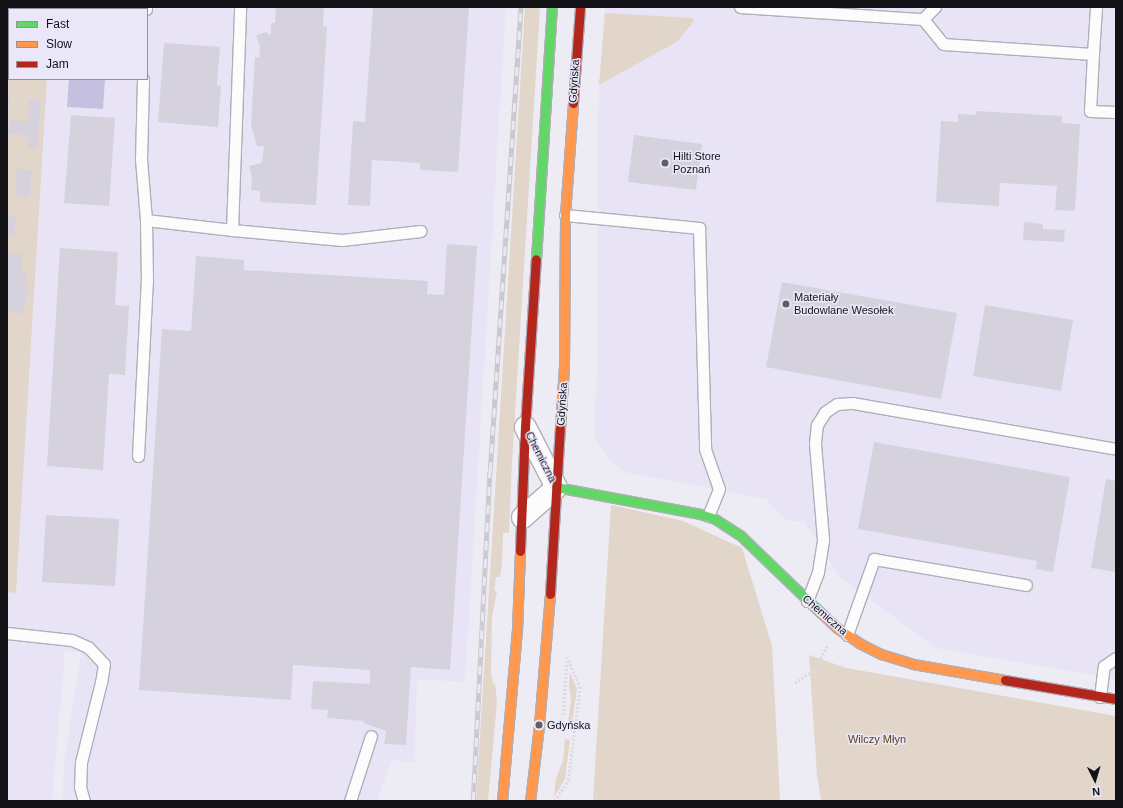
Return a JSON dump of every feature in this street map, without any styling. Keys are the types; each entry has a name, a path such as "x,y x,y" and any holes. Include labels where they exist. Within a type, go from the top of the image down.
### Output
{"main road":[{"path":"502,801 517,630 526,427 552,7"},
{"name":"Gdyńska","path":"530,801 539,725 564,366 565,215 580,7"},
{"name":"Chemiczna","path":"556,487 708,516 741,536 837,628 881,654 913,664 1116,699"}],"street":[{"name":"Chemiczna","path":"522,518 556,487 526,427"}],"lane":[{"path":"232,230 240,7"},
{"path":"740,7 796,9 923,19 943,44 1093,54"},
{"path":"923,19 935,7"},
{"path":"1096,7 1090,111 1116,112"},
{"path":"138,456 147,280 146,220 141,159 143,80"},
{"path":"565,215 699,228 705,449 719,489 708,516"},
{"path":"146,220 232,230 342,240 420,231"},
{"path":"808,601 818,572 823,539 815,443 817,425 825,412 836,404 853,403 1112,448"},
{"path":"847,635 874,559 1026,585"},
{"path":"7,633 72,640 88,646 104,664 81,762 80,787 84,801"},
{"path":"1100,697 1104,666 1116,658"},
{"path":"350,801 372,736"}],"path":[{"path":"795,683 815,669 837,628"},
{"path":"556,801 568,780 580,688 568,660"}],"shaded area":[{"path":"506,7 465,682 417,679 414,763 392,760 377,801 62,801 65,756 81,652 65,651 52,801 7,801 7,592 16,593 47,80 148,80 148,8 52,8"},
{"path":"605,7 1116,7 1116,679 936,648 841,578 804,521 788,521 766,499 624,472 609,459 594,438 598,346 598,113"},
{"path":"69,80 105,80 103,109 67,107"}],"green space":[{"path":"7,7 52,7 8,8 8,80 47,80 16,593 7,592"},
{"path":"525,7 540,7 509,533 503,533 500,577 496,577 494,591 497,591 492,617 491,671 493,684 495,683 497,702 488,801 476,801"},
{"path":"605,13 693,18 694,21 678,41 599,85"},
{"path":"611,505 683,521 742,548 772,646 780,801 593,801"},
{"name":"Wilczy Młyn","path":"809,655 846,668 1116,716 1116,801 821,801 817,775"},
{"path":"570,673 577,689 572,722 568,722 571,701 569,685"},
{"path":"565,739 570,740 565,779 554,797 556,778 563,761"}],"building":[{"path":"74,7 121,7 121,8"},
{"path":"276,7 324,7 323,26 327,27 316,205 260,202 260,191 251,190 252,178 249,166 262,163 264,146 257,146 251,125 255,57 259,58 260,47 256,35 267,32 271,35 271,23 275,23"},
{"path":"373,7 469,7 458,172 420,170 420,163 372,160 370,206 348,205 353,121 365,122"},
{"path":"164,43 220,47 217,85 221,86 218,127 158,122"},
{"path":"7,93 10,94 8,113 7,113"},
{"path":"29,100 41,101 37,148 27,147 28,136 8,133 10,120 28,122"},
{"path":"976,111 1062,116 1062,123 1080,124 1075,211 1055,210 1057,186 1000,183 999,206 936,202 941,121 958,122 958,114 976,115"},
{"path":"71,115 115,118 109,206 64,203"},
{"name":"Hilti Store Poznań","path":"634,135 702,144 696,190 628,182"},
{"path":"17,168 32,170 29,197 15,195"},
{"path":"7,216 16,217 14,237 7,236"},
{"path":"1024,222 1043,224 1043,229 1065,230 1064,242 1023,240"},
{"path":"447,244 477,246 450,670 411,667 406,745 384,744 386,731 364,723 364,721 327,718 328,710 311,709 313,681 370,684 370,670 293,665 291,700 139,690 162,329 191,331 196,256 244,260 244,270 428,281 427,294 444,295"},
{"path":"60,248 118,252 115,305 129,306 125,375 109,374 103,470 47,466"},
{"path":"7,253 22,254 21,271 26,271 25,285 29,286 22,314 7,311"},
{"path":"782,282 957,313 941,399 766,367"},
{"path":"985,305 1073,320 1061,391 973,376"},
{"path":"874,442 1070,477 1053,572 1036,569 1037,561 858,529"},
{"path":"1106,479 1116,481 1116,572 1091,568"},
{"path":"46,515 119,519 115,586 42,582"}],"railway":[{"path":"473,801 490,471 521,7"}],"traffic: fast":[{"path":"536,259 552,7"},
{"path":"556,487 700,514 715,519 741,536 821,613"}],"traffic: slow":[{"path":"560,428 564,366 565,215 573,103"},
{"path":"502,801 517,630 520,551"},
{"path":"530,801 539,725 550,594"},
{"path":"821,613 837,628 859,643 881,654 913,664 1005,680"}],"traffic: jam":[{"path":"573,103 580,7"},
{"path":"520,551 525,427 536,259"},
{"path":"550,594 560,428"},
{"path":"1005,680 1116,699"}],"place":[{"name":"Hilti Store Poznań","path":"665,163"},
{"name":"Materiały Budowlane Wesołek","path":"786,304"},
{"name":"Gdyńska","path":"539,725"}]}
